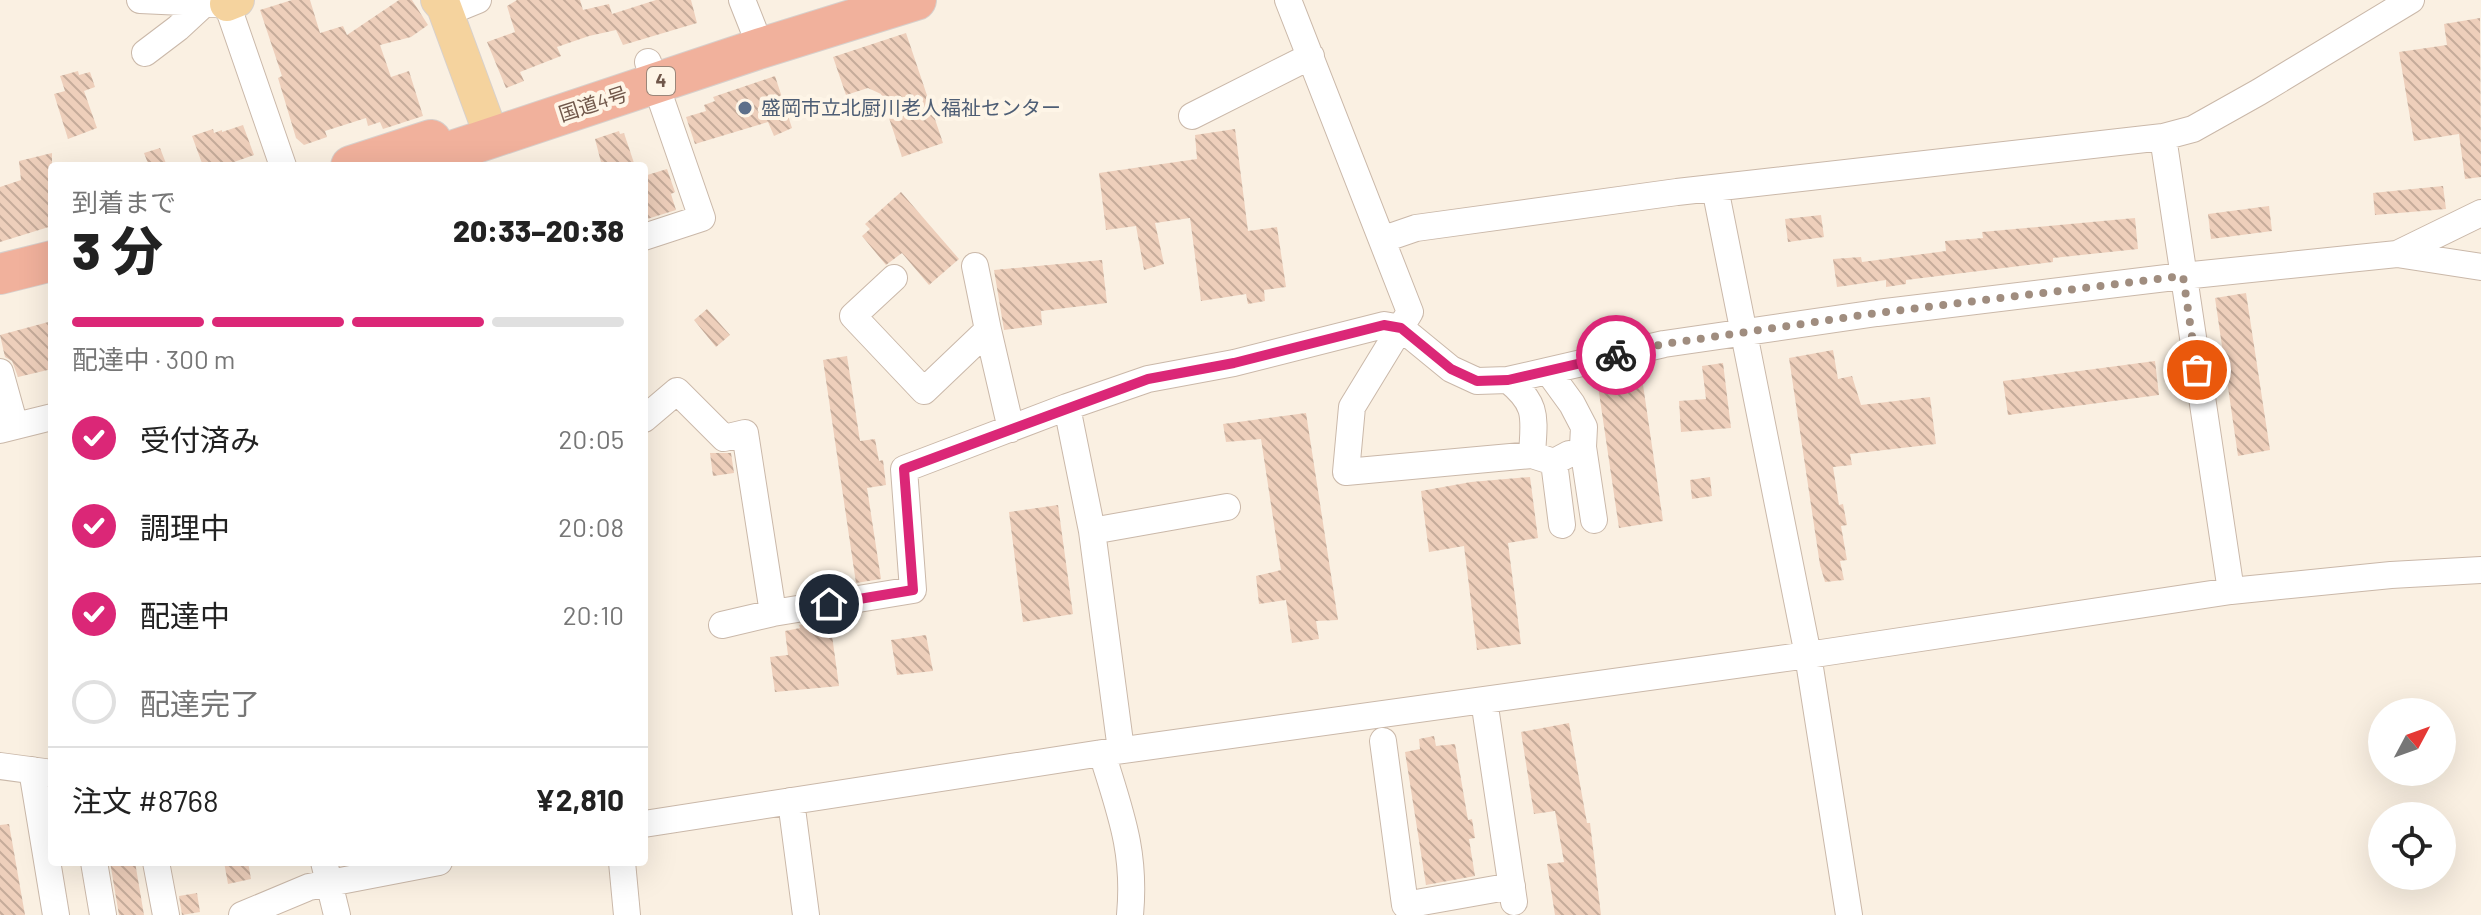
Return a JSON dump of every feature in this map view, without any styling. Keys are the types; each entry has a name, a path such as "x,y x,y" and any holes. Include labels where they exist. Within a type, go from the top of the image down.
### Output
{"highway":[{"name":"国道4号","path":"383,162 432,156 489,129 652,73 752,25 842,0"},
{"name":"国道4号","path":"752,25 916,0"},
{"path":"0,274 48,262"},
{"path":"0,291 48,280"}],"main road":[{"path":"442,6 489,129"}],"street":[{"path":"140,0 223,2"},
{"path":"442,6 478,0"},
{"path":"1288,0 1410,312 1352,407 1346,472 1543,458 1583,447"},
{"path":"1384,239 1416,228 1715,188 2163,137 2193,129 2411,0"},
{"path":"145,53 178,28 223,2"},
{"path":"223,2 282,162"},
{"path":"1192,116 1311,56"},
{"path":"648,236 702,218 652,73"},
{"path":"2163,137 2231,591"},
{"path":"1715,188 1808,655 1849,915"},
{"path":"2397,254 2481,213"},
{"path":"722,625 773,613 913,590 904,469 1148,379 1234,363 1384,325 1401,328 1451,369 1477,381 1508,380 1664,344 1877,313 2183,276 2397,254 2481,267"},
{"path":"975,266 1011,429"},
{"path":"894,278 853,316 924,391 988,330"},
{"path":"1548,371 1584,427 1583,447 1594,520"},
{"path":"0,372 8,428 48,418"},
{"path":"1508,380 1527,395 1562,525"},
{"path":"648,416 677,391 724,438 745,433 773,613"},
{"path":"1067,407 1092,531 1111,751 1129,842 1133,886 1130,915"},
{"path":"1092,531 1227,507"},
{"path":"648,823 1111,751 1808,655 2231,591 2391,575 2481,570"},
{"path":"1383,741 1405,905 1511,904 1484,700"},
{"path":"0,766 42,772 48,833"},
{"path":"791,801 806,915"},
{"path":"51,866 56,915"},
{"path":"95,866 103,915"},
{"path":"157,866 166,915"},
{"path":"242,915 309,887 326,873 398,866"},
{"path":"622,866 627,915"},
{"path":"326,873 337,915"}],"building":[{"path":"292,0 310,0 320,33 343,26 347,35 399,0 412,0 428,25 411,37 380,45 391,77 409,71 423,116 383,129 380,122 368,126 366,118 325,131 327,137 304,145 296,138 278,78 282,76 260,10"},
{"path":"517,0 580,0 583,10 609,4 612,14 656,0 691,0 697,23 623,45 616,30 589,36 557,47 561,56 520,72 524,81 506,88 487,42 515,32 507,6"},
{"path":"2480,18 2481,177 2465,179 2459,134 2414,141 2399,52 2447,45 2444,24"},
{"path":"906,33 943,143 902,157 881,94 868,88 846,95 833,57"},
{"path":"78,71 79,75 90,72 95,87 84,91 97,128 68,139 54,94 65,91 60,76"},
{"name":"盛岡市立北厨川老人福祉センター","path":"775,76 792,128 774,136 768,122 695,144 686,117 706,111 704,105 715,101 713,97"},
{"path":"243,125 254,155 234,162 202,162 192,136 213,129 214,133"},
{"path":"1235,129 1248,231 1277,227 1286,287 1264,290 1265,301 1248,304 1246,294 1201,301 1190,218 1155,223 1164,264 1144,270 1136,226 1106,230 1099,173 1197,159 1195,135"},
{"path":"619,131 620,134 624,133 634,162 601,162 595,139"},
{"path":"160,148 165,162 147,162 144,153"},
{"path":"52,153 52,162 48,162 48,227 0,242 0,187 21,180 19,161"},
{"path":"667,169 675,192 671,194 676,210 648,219 648,175"},
{"path":"2443,186 2446,209 2375,215 2373,193"},
{"path":"901,192 959,259 929,285 902,253 886,265 862,236 870,229 865,224"},
{"path":"2269,206 2272,231 2211,239 2208,214"},
{"path":"1821,215 1824,237 1788,242 1785,219"},
{"path":"2135,218 2138,249 1906,280 1906,284 1886,287 1886,280 1837,287 1833,259 1861,257 1862,262 1946,251 1945,241 1983,238 1982,232"},
{"path":"1102,260 1107,303 1041,311 1042,325 1004,330 994,270"},
{"path":"2246,293 2270,450 2238,456 2215,298"},
{"path":"707,309 730,335 716,347 694,320"},
{"path":"48,322 48,370 18,377 12,361 5,357 0,335"},
{"path":"1833,350 1838,379 1852,376 1861,405 1930,397 1936,444 1850,454 1852,465 1833,467 1839,505 1843,504 1847,525 1841,526 1847,560 1840,561 1844,580 1825,582 1789,358"},
{"path":"847,356 860,441 875,439 879,461 883,460 886,485 867,488 881,579 856,583 823,360"},
{"path":"2155,361 2159,395 2008,415 2003,381"},
{"path":"1723,363 1731,428 1681,432 1679,401 1706,399 1702,366"},
{"path":"1642,378 1663,521 1619,528 1598,386"},
{"path":"1306,413 1338,620 1316,621 1319,639 1292,643 1286,600 1259,604 1256,576 1281,570 1261,439 1226,442 1223,424"},
{"path":"710,453 731,453 734,473 713,476"},
{"path":"1530,477 1538,538 1508,543 1521,644 1477,650 1464,546 1429,552 1421,491 1471,482"},
{"path":"1710,477 1712,496 1692,499 1690,480"},
{"path":"1058,505 1073,614 1023,622 1009,512"},
{"path":"830,621 839,686 775,692 770,657 788,655 785,631 800,628 799,625"},
{"path":"926,635 933,671 897,675 891,640"},
{"path":"1569,723 1587,823 1590,823 1601,915 1555,915 1547,864 1564,862 1555,811 1534,814 1521,732"},
{"path":"1434,736 1436,746 1455,744 1468,820 1472,819 1475,838 1469,839 1475,876 1426,885 1405,752 1420,749 1419,739"},
{"path":"9,824 25,915 0,915 0,825"},
{"path":"111,866 136,866 144,915 119,915"},
{"path":"225,866 249,866 251,879 228,884"},
{"path":"197,893 200,912 182,915 179,896"}],"way so far":[{"path":"1616,355 1664,344 1877,313 2183,276 2197,370"}],"place":[{"name":"盛岡市立北厨川老人福祉センター","path":"745,108"}],"route":[{"path":"829,604 913,590 904,469 1148,379 1234,363 1384,325 1401,328 1451,369 1477,381 1508,380 1616,355"}]}
